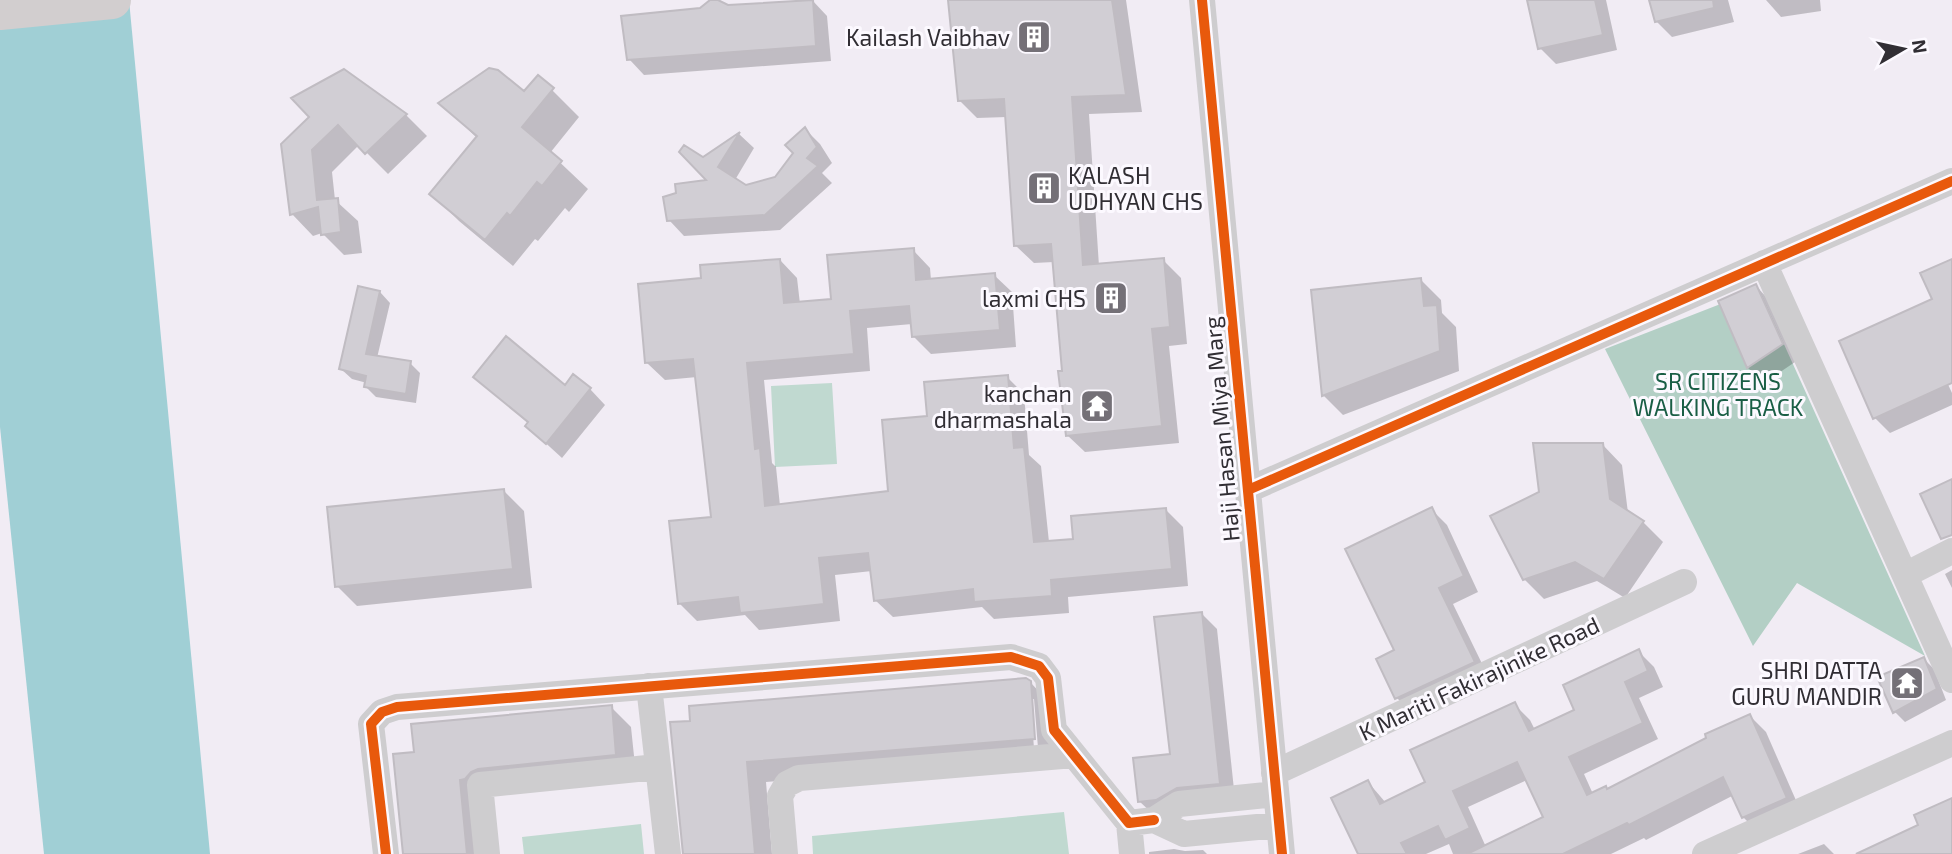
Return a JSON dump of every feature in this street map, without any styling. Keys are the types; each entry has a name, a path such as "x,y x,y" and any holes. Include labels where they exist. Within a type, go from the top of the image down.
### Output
{"main road":[{"path":"0,11 112,0"}],"street":[{"name":"Haji Hasan Miya Marg","path":"1202,0 1282,854"},
{"path":"1248,490 1952,181"},
{"path":"1764,263 1952,680"},
{"path":"1905,575 1952,551"},
{"name":"K Mariti Fakirajinike Road","path":"1142,822 1179,804 1275,784 1684,582"},
{"path":"386,854 370,724 382,712 397,707 1011,657 1039,666 1048,678 1054,730 1074,755 1142,822 1184,834 1279,825"},
{"path":"649,686 668,854"},
{"path":"1705,854 1952,743"},
{"path":"785,854 780,796 786,784 799,778 1074,755"},
{"path":"487,854 480,785 657,766"},
{"path":"1132,854 1142,822"}],"green space":[{"name":"SR CITIZENS WALKING TRACK","path":"1759,289 1925,656 1797,583 1753,646 1605,349"},
{"path":"832,383 837,464 775,467 771,386"},
{"path":"1064,812 1069,854 813,854 812,836"},
{"path":"641,824 644,854 524,854 522,837"}],"water":[{"path":"0,0 129,0 210,854 44,854 0,427"}],"building":[{"path":"710,0 718,0 728,5 813,0 816,46 627,60 621,16 700,8"},
{"path":"948,0 1112,0 1126,95 1072,97 1083,265 1164,258 1170,327 1152,329 1162,426 1066,436 1058,371 1062,371 1051,244 1014,246 1004,99 958,101"},
{"path":"1527,0 1595,0 1603,35 1538,49"},
{"path":"1649,0 1713,0 1714,8 1655,22"},
{"path":"489,68 498,70 524,91 538,75 554,88 522,127 562,161 542,186 537,182 510,216 507,213 485,240 429,194 477,136 438,103"},
{"path":"344,69 407,114 365,154 338,125 312,150 317,200 338,198 341,232 321,235 318,207 290,215 281,144 309,117 291,98"},
{"path":"805,127 817,147 807,158 818,166 765,215 667,221 663,197 676,193 675,184 706,180 679,152 684,145 703,157 740,132 718,167 746,185 775,177 793,153 785,145"},
{"path":"914,248 916,280 995,273 1000,330 912,337 909,306 850,311 854,354 747,363 755,449 760,448 765,506 888,491 882,420 927,416 924,382 1008,375 1014,448 1024,447 1034,542 1073,539 1071,516 1166,508 1172,569 1051,580 1052,596 974,602 973,589 874,601 868,553 819,558 824,604 740,613 738,597 678,604 669,521 711,517 693,359 645,363 638,284 701,278 700,265 780,259 784,303 831,299 827,255"},
{"path":"1952,259 1952,383 1873,419 1839,341 1932,299 1920,273"},
{"path":"1421,278 1424,306 1437,305 1440,351 1322,396 1311,290"},
{"path":"1756,284 1783,344 1747,368 1718,301"},
{"path":"358,286 380,291 366,354 411,361 406,394 364,387 366,376 339,369"},
{"path":"506,336 565,385 573,374 591,388 546,444 525,426 528,422 473,377"},
{"path":"1533,443 1603,443 1610,499 1644,521 1604,579 1575,562 1523,580 1490,516 1539,492"},
{"path":"1952,479 1952,535 1941,539 1920,494"},
{"path":"504,489 513,569 335,587 327,507"},
{"path":"1432,507 1464,576 1439,588 1475,662 1395,699 1376,659 1394,650 1345,549"},
{"path":"1202,612 1220,784 1177,788 1156,800 1138,802 1133,758 1170,754 1154,617"},
{"path":"1639,649 1648,671 1625,682 1643,723 1569,757 1587,795 1606,786 1607,789 1706,738 1705,734 1750,714 1787,798 1742,818 1723,777 1629,825 1627,823 1563,854 1467,854 1543,817 1517,762 1453,791 1470,828 1445,840 1438,826 1401,843 1407,854 1358,854 1331,798 1368,780 1380,804 1425,782 1410,750 1515,702 1529,731 1574,710 1563,685"},
{"name":"SHRI DATTA GURU MANDIR","path":"1924,657 1937,689 1893,713 1877,677"},
{"path":"1026,678 1031,681 1035,739 747,762 755,854 683,854 670,722 690,721 689,706"},
{"path":"612,705 616,755 478,769 471,772 465,779 460,780 467,854 403,854 393,754 414,752 411,724"},
{"path":"1952,798 1952,854 1856,854 1918,825 1914,815"}],"cycle path":[{"path":"1202,0 1282,854"},
{"path":"1248,490 1952,181"},
{"path":"386,854 371,724 382,712 397,707 1011,657 1039,666 1048,678 1054,730 1129,823 1154,820"}],"place":[{"name":"Kailash Vaibhav","path":"1034,37"},
{"name":"KALASH UDHYAN CHS","path":"1044,188"},
{"name":"laxmi CHS","path":"1111,298"},
{"name":"kanchan dharmashala","path":"1097,406"},
{"name":"SHRI DATTA GURU MANDIR","path":"1907,683"}]}
